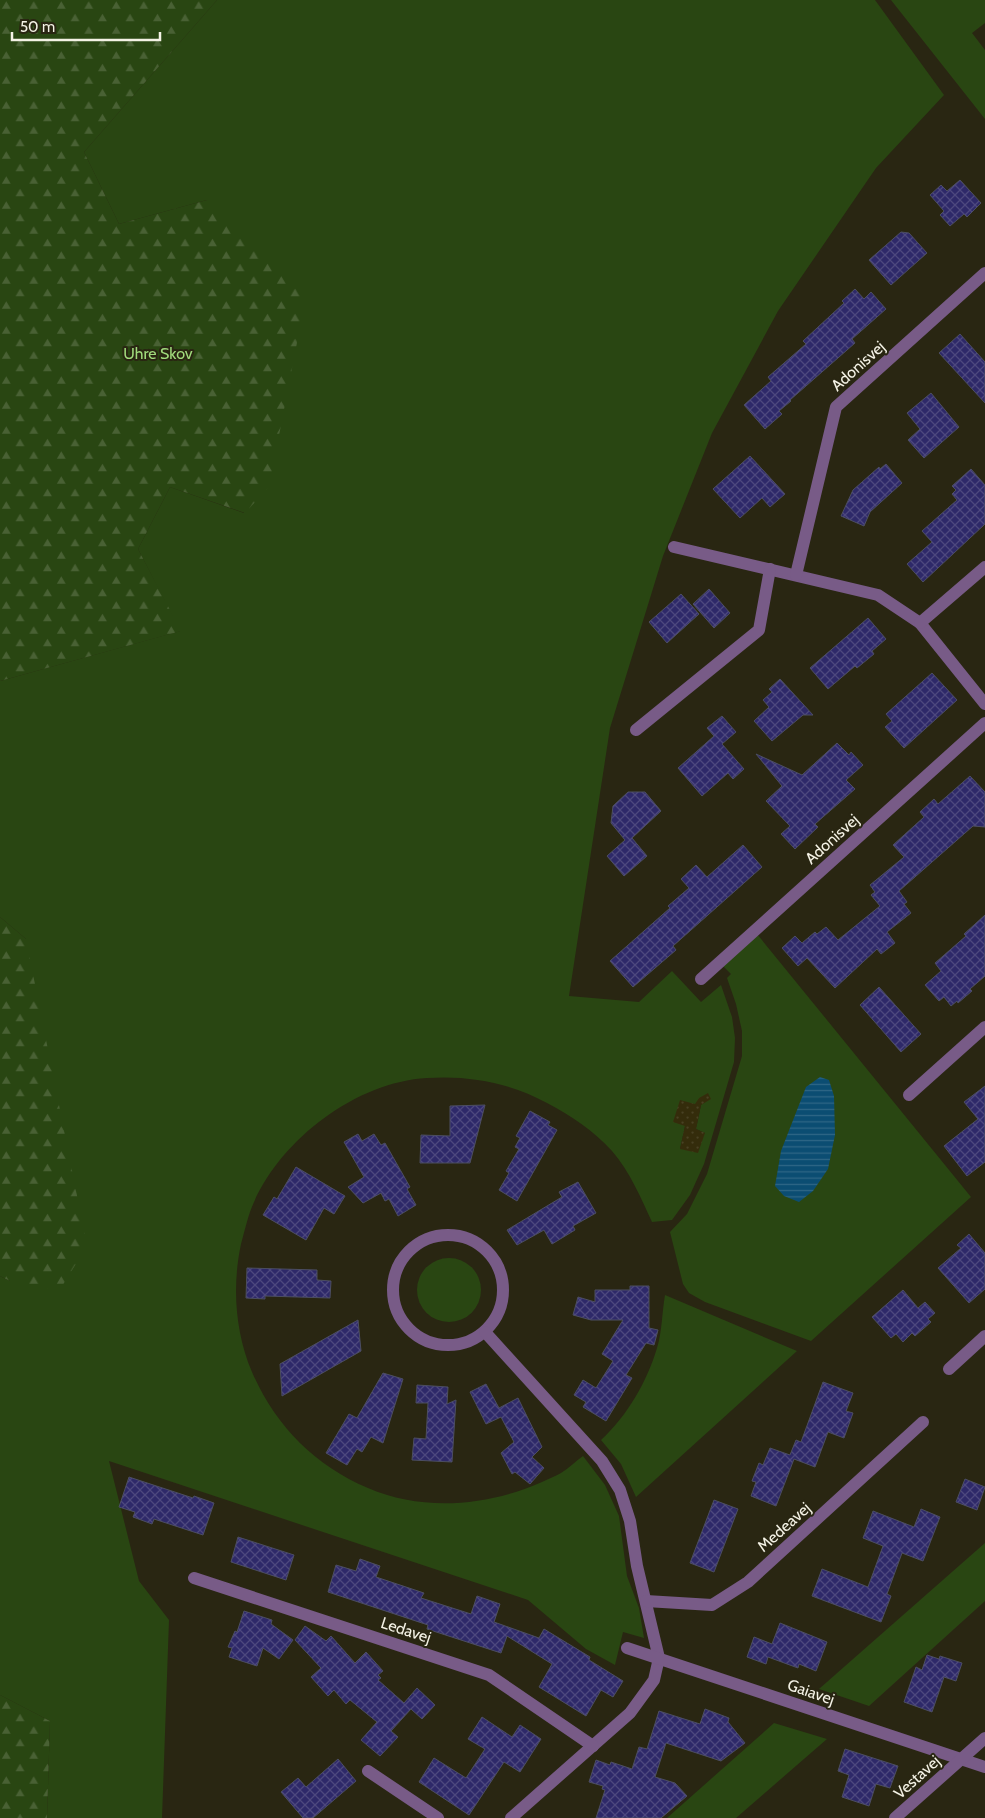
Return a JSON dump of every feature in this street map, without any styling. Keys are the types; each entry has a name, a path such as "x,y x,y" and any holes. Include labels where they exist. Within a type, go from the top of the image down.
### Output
{"street":[{"name":"Adonisvej","path":"796,575 836,407 985,273"},
{"path":"674,546 878,595 920,623 985,704"},
{"path":"920,623 985,567"},
{"path":"636,730 759,630 770,569"},
{"name":"Adonisvej","path":"701,979 985,723"},
{"path":"909,1095 985,1027"},
{"path":"442,1234 468,1237 489,1251 502,1274 504,1295 498,1316 485,1332 462,1344 436,1345 412,1333 397,1312 392,1287 399,1262 417,1242 442,1234"},
{"path":"485,1332 602,1461 620,1490 630,1521 637,1566 659,1658 654,1680 630,1713 511,1818"},
{"path":"949,1369 985,1336"},
{"name":"Medeavej","path":"646,1601 712,1605 748,1582 922,1422"},
{"name":"Ledavej","path":"194,1578 489,1675 593,1746"},
{"name":"Gaiavej","path":"627,1648 985,1767"},
{"name":"Vestavej","path":"895,1818 985,1738"},
{"path":"368,1771 438,1818"}],"green space":[{"name":"Uhre Skov","path":"0,0 217,0 84,152 119,224 207,200 307,291 269,487 245,513 170,487 138,549 181,631 0,681"},
{"path":"217,0 875,0 944,95 876,168 778,311 712,433 663,556 610,728 569,996 639,1002 672,971 701,1002 721,985 732,1017 735,1038 734,1062 704,1164 690,1195 672,1220 652,1222 635,1185 612,1151 590,1130 574,1119 519,1090 474,1079 427,1078 400,1082 374,1090 348,1102 302,1136 267,1179 254,1202 241,1244 236,1292 239,1325 246,1357 261,1391 272,1409 298,1441 330,1468 348,1479 389,1496 433,1503 478,1501 521,1490 559,1474 583,1456 605,1485 619,1516 627,1576 639,1608 644,1638 623,1632 615,1665 586,1649 528,1600 109,1461 139,1581 169,1620 162,1818 47,1818 50,1721 0,1695 0,1276 10,1281 26,939 0,917 0,681 180,631 138,549 170,487 244,513 207,200 119,224 84,152","holes":["708,1093 701,1105 696,1129 705,1133 680,1149 685,1126"]},
{"path":"891,0 985,0 985,23 972,33 985,50 985,119"},
{"path":"0,917 26,939 87,1246 59,1291 10,1281 0,1276"},
{"path":"757,934 971,1197 811,1341 705,1302 689,1293 683,1284 670,1232 687,1214 707,1174 742,1056 742,1031 736,1004 727,978 731,974 723,966"},
{"path":"449,1258 467,1263 472,1267 476,1272 481,1290 476,1308 472,1313 467,1317 449,1322 431,1317 426,1313 422,1308 417,1290 422,1272 426,1267 431,1263"},
{"path":"665,1295 797,1351 636,1497 621,1464 601,1440 628,1409 648,1373 659,1342"},
{"path":"985,1543 985,1601 869,1706 819,1689"},
{"path":"0,1695 50,1721 47,1818 0,1818"},
{"path":"774,1723 827,1739 736,1818 667,1818"}],"sand":[{"path":"708,1093 711,1099 701,1105 696,1129 705,1133 698,1153 680,1149 685,1126 673,1122 680,1100 695,1104 699,1098"}],"water":[{"path":"820,1077 829,1080 834,1096 835,1135 828,1169 813,1191 799,1202 784,1196 775,1186 781,1151 806,1087"}],"building":[{"path":"960,180 981,203 967,217 964,214 950,226 940,215 944,211 930,195 941,185 947,191"},
{"path":"901,232 909,233 927,253 891,285 869,260"},
{"path":"855,289 864,299 871,292 886,309 852,339 855,343 790,400 779,411 782,414 765,429 744,405 771,381 768,377 806,344 803,341 844,303 842,301"},
{"path":"960,334 985,362 985,403 939,353"},
{"path":"931,393 959,427 924,458 908,440 920,429 907,413"},
{"path":"750,456 785,494 770,507 762,498 740,518 713,489"},
{"path":"886,464 902,483 870,512 864,526 841,516 853,490 879,467 880,469"},
{"path":"971,469 985,485 985,524 923,582 907,564 932,542 922,531 957,500 952,494 956,490 952,486"},
{"path":"709,589 730,613 714,628 693,604"},
{"path":"681,594 699,614 667,643 649,622"},
{"path":"868,618 886,639 872,651 874,654 857,668 855,666 828,689 810,668"},
{"path":"932,673 957,700 904,748 885,727 892,721 886,714"},
{"path":"780,679 813,715 803,715 772,741 754,721 769,707 763,700 772,692 769,689"},
{"path":"722,716 736,732 722,744 744,769 733,779 728,773 702,796 678,768 714,736 707,728"},
{"path":"837,743 849,755 851,752 863,765 846,780 855,789 815,824 818,827 795,849 781,834 790,826 766,801 782,786 756,754 802,775"},
{"path":"970,776 985,792 985,827 973,826 899,891 907,902 904,904 911,913 887,932 895,943 881,954 877,949 835,988 807,958 798,966 782,948 795,936 802,943 815,932 817,934 826,927 838,940 880,906 871,895 875,892 870,885 904,857 893,845 924,817 920,812 934,799 938,804"},
{"path":"628,792 645,792 661,811 632,838 647,856 624,876 607,856 625,840 611,823 613,806"},
{"path":"743,845 762,867 673,946 676,950 633,987 610,961 670,908 668,906 689,888 681,879 696,865 707,877"},
{"path":"985,915 985,976 958,1003 957,1001 951,1006 944,997 939,1001 925,985 941,971 935,963 966,936 964,934"},
{"path":"879,987 921,1034 901,1052 860,1005"},
{"path":"985,1086 985,1162 967,1176 944,1146 978,1119 964,1102"},
{"path":"485,1105 470,1163 420,1163 421,1135 450,1136 450,1106"},
{"path":"530,1111 550,1122 548,1125 557,1130 517,1201 499,1190 509,1173 506,1171 519,1149 515,1147 520,1138 516,1136"},
{"path":"358,1134 362,1141 374,1134 381,1145 385,1143 410,1187 407,1189 416,1205 398,1216 389,1199 385,1201 381,1193 363,1203 348,1187 364,1177 344,1142"},
{"path":"296,1167 345,1196 334,1214 324,1208 306,1240 263,1215 274,1197 277,1199"},
{"path":"578,1182 596,1213 573,1226 575,1230 552,1244 544,1230 517,1245 507,1230 562,1197 559,1192"},
{"path":"969,1234 985,1253 985,1289 969,1303 938,1268 961,1248 957,1245"},
{"path":"247,1268 317,1270 317,1280 331,1281 330,1298 265,1296 265,1299 246,1298"},
{"path":"630,1286 649,1286 649,1328 658,1330 654,1345 646,1343 626,1375 632,1378 606,1421 583,1407 586,1402 574,1395 583,1380 596,1388 613,1361 602,1354 623,1320 591,1320 573,1315 578,1297 595,1302 595,1290 630,1290"},
{"path":"903,1290 918,1308 925,1302 935,1313 928,1319 931,1322 915,1336 912,1333 903,1342 896,1334 891,1338 872,1317"},
{"path":"358,1320 361,1351 282,1396 280,1364"},
{"path":"383,1373 403,1379 383,1443 371,1437 362,1452 357,1449 347,1465 326,1453 349,1414 357,1418"},
{"path":"823,1382 853,1393 846,1411 853,1413 844,1438 828,1432 815,1467 794,1459 776,1506 751,1496 756,1482 752,1481 759,1463 763,1465 770,1448 790,1455 796,1440 801,1442"},
{"path":"486,1384 499,1408 518,1398 542,1447 532,1457 544,1468 530,1484 515,1472 512,1474 501,1453 514,1442 501,1417 486,1424 470,1392"},
{"path":"417,1385 448,1387 447,1404 456,1400 452,1462 412,1460 414,1438 426,1439 428,1403 416,1403"},
{"path":"129,1477 214,1503 203,1535 154,1519 152,1524 133,1517 135,1512 119,1507"},
{"path":"965,1479 985,1487 977,1510 956,1502"},
{"path":"714,1500 738,1509 714,1572 690,1563"},
{"path":"921,1509 940,1517 923,1561 902,1553 887,1594 891,1596 881,1622 812,1596 822,1569 868,1587 883,1546 863,1538 873,1511 914,1527"},
{"path":"238,1537 294,1555 286,1580 231,1562"},
{"path":"360,1559 380,1566 376,1577 424,1593 421,1598 471,1614 477,1596 500,1604 494,1622 539,1638 544,1629 590,1657 589,1660 623,1681 613,1697 601,1690 586,1716 539,1687 552,1664 507,1636 501,1653 427,1629 428,1625 328,1592 336,1565 356,1571"},
{"path":"244,1611 272,1620 271,1624 293,1640 279,1659 263,1648 257,1666 229,1657 232,1648 228,1647 235,1631 237,1632"},
{"path":"780,1623 827,1642 816,1671 799,1664 798,1668 768,1657 766,1664 747,1657 754,1637 772,1644"},
{"path":"305,1626 326,1641 331,1636 355,1663 366,1652 383,1671 378,1675 381,1678 378,1680 404,1703 417,1688 435,1705 422,1719 411,1709 391,1731 398,1737 380,1756 361,1740 377,1722 350,1700 346,1704 334,1690 328,1696 311,1677 321,1668 295,1640"},
{"path":"927,1655 939,1659 940,1656 962,1663 956,1681 944,1677 932,1712 904,1702 916,1667 922,1670"},
{"path":"705,1709 729,1718 728,1722 745,1743 721,1761 666,1743 655,1777 675,1783 687,1796 661,1818 596,1818 605,1790 602,1789 603,1786 589,1782 596,1760 610,1765 611,1762 632,1769 639,1747 647,1749 659,1711 700,1724"},
{"path":"482,1717 512,1737 520,1725 541,1739 520,1772 504,1762 469,1815 419,1782 434,1758 466,1778 485,1749 468,1739"},
{"path":"845,1749 898,1766 890,1788 876,1784 869,1806 842,1797 849,1775 838,1771"},
{"path":"338,1759 356,1781 313,1818 303,1818 281,1792 298,1778 306,1787"}]}
